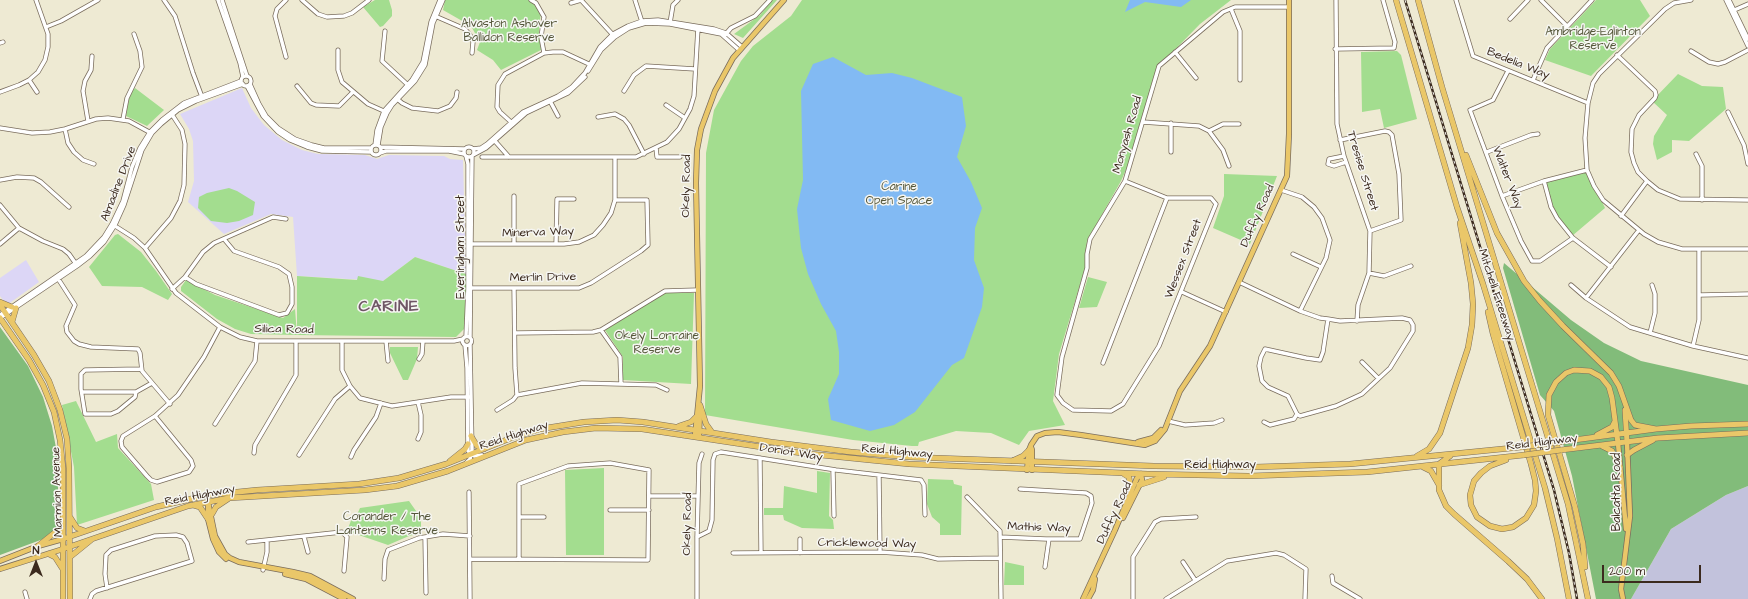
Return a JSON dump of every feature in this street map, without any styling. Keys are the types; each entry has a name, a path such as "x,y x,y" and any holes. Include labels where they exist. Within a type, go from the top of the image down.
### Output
{"highway":[{"name":"Mitchell Freeway","path":"1396,0 1457,207 1483,284 1545,488 1569,599"},
{"name":"Mitchell Freeway","path":"1418,0 1440,79 1568,504 1588,597"},
{"path":"1456,130 1493,224 1518,272 1540,301 1611,373 1619,386 1631,420 1635,425 1656,429"},
{"path":"1412,458 1429,449 1440,433 1468,348 1472,318 1471,283 1457,207"},
{"path":"1483,284 1492,334 1531,464 1536,491 1534,505 1530,514 1524,521 1507,528 1494,528 1482,521 1474,513 1470,500 1471,490 1474,482 1485,470 1512,457"},
{"path":"0,302 14,307 12,323"},
{"name":"Marmion Avenue","path":"0,305 2,315 43,385 54,412 60,440 63,469 63,599"},
{"name":"Marmion Avenue","path":"2,315 12,323 34,355 49,381 60,410 67,446 70,536 70,599"},
{"path":"1588,597 1583,544 1577,515 1548,415 1549,395 1556,382 1566,373 1574,370 1583,370 1602,377 1609,387 1612,398 1618,443"},
{"path":"700,405 706,424 712,432"},
{"path":"1625,405 1627,442"},
{"path":"676,426 691,422 697,416"},
{"name":"Reid Highway","path":"63,539 144,511 183,500 223,493 372,483 414,475 511,438 540,429 578,422 617,420 676,426 771,442 851,452 940,459 1154,466 1270,467 1350,464 1522,447 1656,429 1748,424"},
{"path":"1591,437 1612,427 1615,420"},
{"name":"Reid Highway","path":"63,549 177,508 229,498 381,488 427,478 541,436 584,429 631,428 789,452 954,467 1185,476 1248,476 1396,469 1512,457 1658,438 1748,433"},
{"path":"472,436 477,446 484,449"},
{"path":"1627,455 1658,438"},
{"path":"446,464 465,449 468,444"},
{"path":"1601,446 1612,451 1620,467"},
{"path":"1011,462 1023,456 1030,449"},
{"path":"1453,454 1439,464 1439,485 1443,501 1454,514 1527,579 1542,599"},
{"path":"1132,465 1140,469 1141,474 1146,469 1154,466"},
{"path":"1420,466 1430,469 1439,485"},
{"path":"1124,474 1129,478 1130,492"},
{"path":"1139,485 1161,477 1185,476"},
{"path":"183,500 208,502 223,493"},
{"path":"212,514 216,507 229,498"},
{"path":"192,505 200,508 208,519"},
{"path":"69,516 77,528 86,531"},
{"path":"38,546 58,530 62,522"},
{"path":"70,557 96,536"},
{"path":"50,554 55,556 63,569"}],"main road":[{"name":"Okely Road","path":"698,430 697,150 703,124 714,91 741,48 784,0"},
{"name":"Duffy Road","path":"1030,449 1035,439 1041,434 1052,432 1145,445 1155,441 1165,429 1180,391 1207,354 1287,176 1289,0"},
{"name":"Okely Road","path":"697,437 700,405 699,398"},
{"name":"Balcatta Road","path":"1623,599 1621,589 1630,516 1627,442"},
{"name":"Balcatta Road","path":"1618,443 1626,543"},
{"path":"1029,470 1030,449"},
{"name":"Duffy Road","path":"1088,599 1093,590 1099,571 1142,480 1141,474"},
{"name":"Duffy Road","path":"1083,599 1115,530 1130,492 1137,478 1141,474"},
{"path":"208,502 212,514 215,536 227,556 239,562 302,577 338,596 353,599"},
{"path":"208,502 208,519 215,545 224,557 239,565 263,568"},
{"path":"0,561 38,546 63,539"},
{"path":"0,569 63,549"}],"street":[{"path":"0,92 29,80 38,72 45,60 48,47 48,34 36,0"},
{"path":"46,27 61,21 98,0"},
{"path":"164,0 175,16 202,97"},
{"path":"218,0 240,62 245,81"},
{"path":"222,0 245,81 266,116 278,128 295,139 312,146 324,148 371,150 378,145 473,149 480,148 494,140"},
{"path":"286,0 277,10 275,16 286,58"},
{"path":"302,0 318,14 333,17 352,14 369,0"},
{"path":"380,153 377,130 386,112 396,98 418,76 425,65 434,15 440,0"},
{"path":"434,15 443,0"},
{"path":"531,0 536,3 544,17 541,37 544,53"},
{"path":"571,3 580,0 614,36"},
{"path":"635,0 642,22"},
{"path":"670,23 673,5 678,0"},
{"path":"726,34 731,28 755,16 770,0"},
{"name":"Tresise Street","path":"1336,0 1335,49 1337,124 1344,156 1370,231 1369,273 1358,305 1357,321"},
{"path":"1335,49 1394,48 1396,42 1383,0"},
{"name":"Bedelia Way","path":"1456,0 1473,56 1588,103"},
{"path":"1510,19 1528,0"},
{"path":"1541,0 1567,26"},
{"path":"1533,80 1547,48 1592,0"},
{"path":"1691,0 1674,2 1618,55 1599,74 1593,83 1588,103 1585,138 1587,170 1594,186 1603,200 1639,230 1658,242 1670,246 1699,249 1748,249"},
{"path":"1726,0 1748,39"},
{"path":"1729,0 1748,46"},
{"path":"1733,11 1748,4"},
{"name":"Monyash Road","path":"1123,404 1111,411 1073,410 1063,403 1057,395 1062,357 1087,268 1087,254 1090,239 1125,181 1159,66 1224,12 1242,7 1289,7"},
{"path":"1231,9 1240,31 1240,80"},
{"path":"434,15 465,29 473,42 472,53"},
{"path":"371,150 375,155 386,151 449,151 465,155 472,155 483,151 512,123 529,111 550,100 563,96 576,87 601,50 614,36 642,22 670,23 726,34 741,48"},
{"path":"482,157 636,157 667,142 680,129 694,96 698,28"},
{"path":"385,31 382,61 408,86"},
{"path":"123,119 126,98 142,67 140,51 134,34"},
{"path":"338,50 338,70 340,78 353,92 368,104 386,112"},
{"path":"1691,51 1708,62 1718,64 1748,50"},
{"path":"512,123 500,112 497,107 498,85 505,74 544,53 563,52 590,65"},
{"path":"1175,52 1196,78"},
{"path":"1618,55 1655,91 1655,98 1639,115 1632,129 1631,152 1638,172 1647,182 1658,190 1680,199 1748,200"},
{"path":"88,121 83,91 84,81 91,70 92,56"},
{"path":"624,91 634,75 646,66 695,69"},
{"name":"Walter Way","path":"1508,71 1493,100 1470,110 1502,196 1521,241 1532,261 1540,261 1573,238"},
{"path":"29,80 36,92"},
{"name":"Almadine Drive","path":"2,315 58,278 100,247 114,225 124,205 137,162 151,133 171,113 202,97 245,81"},
{"path":"297,86 311,103 316,105 338,106 353,92"},
{"path":"396,98 412,108 438,111 450,106 456,98 457,92"},
{"path":"550,100 558,116"},
{"path":"666,105 685,118"},
{"path":"1728,112 1744,145 1748,164"},
{"path":"145,248 171,218 180,201 184,186 185,144 182,130 171,113"},
{"path":"598,117 615,114 624,118 644,154"},
{"path":"0,128 32,133 65,129 102,118 123,119 135,123 151,133"},
{"path":"1143,122 1199,126 1209,132 1223,150 1229,166"},
{"path":"1171,123 1171,152"},
{"path":"1209,132 1223,124 1238,124"},
{"path":"65,129 68,143 74,152 83,160 94,164"},
{"path":"1340,140 1385,131 1392,135 1399,174 1401,220 1370,231"},
{"path":"1486,152 1531,135 1538,134"},
{"path":"494,140 509,157"},
{"path":"656,148 657,157 680,157"},
{"name":"Everingham Street","path":"465,149 468,164 470,244"},
{"name":"Everingham Street","path":"471,453 468,444 470,344 472,340 470,337 470,244 473,149"},
{"path":"1696,154 1702,166 1702,200"},
{"path":"1344,156 1329,159 1328,164 1334,166 1346,162"},
{"name":"Minerva Way","path":"470,244 556,244 579,242 594,235 611,213 615,200 615,157"},
{"path":"1502,196 1544,181 1587,170"},
{"path":"0,180 17,177 34,178 41,182 69,207"},
{"name":"Wessex Street","path":"1123,404 1159,346 1182,292 1216,204 1211,198 1167,198 1125,181"},
{"path":"1544,181 1551,207 1573,238 1611,267"},
{"path":"1621,216 1647,182"},
{"path":"1281,190 1306,199 1322,218 1330,240 1326,258 1300,311"},
{"path":"514,196 514,244"},
{"path":"1103,363 1167,198"},
{"path":"556,244 558,199 574,199"},
{"name":"Merlin Drive","path":"470,288 579,288 591,283 648,246 646,200 615,200"},
{"path":"0,205 19,228 43,241 63,249 69,254 76,265"},
{"path":"172,289 185,277 207,248 273,217 286,219"},
{"name":"Silica Road","path":"114,225 134,238 145,248 172,289 220,327 235,335 257,341 454,341 464,338"},
{"path":"0,244 19,228"},
{"path":"1586,298 1639,230"},
{"path":"185,277 196,284 279,315 288,313 292,304 292,287 289,274 279,267 234,251 229,247 224,239"},
{"path":"1693,346 1699,320 1699,249"},
{"path":"1293,254 1321,267"},
{"path":"1369,273 1384,276 1411,266"},
{"path":"58,278 75,305 66,326 67,332 74,341 91,348 138,349 140,354 140,368 170,404"},
{"path":"1239,282 1300,311 1328,319 1357,321 1402,318 1410,320 1413,325 1412,331 1390,368 1362,394 1336,406 1304,416 1297,414 1288,396 1268,387 1262,381 1259,366 1265,349 1320,360 1323,352 1328,319"},
{"path":"1571,285 1586,298 1630,327 1693,346 1748,358"},
{"path":"1650,333 1655,312 1655,294 1652,285"},
{"name":"Everingham Street","path":"470,288 464,344 468,368 472,436 471,453"},
{"path":"514,288 515,368 517,395"},
{"path":"515,332 593,332 601,330 665,291 698,290"},
{"path":"1182,292 1226,312"},
{"path":"1700,295 1748,294"},
{"path":"155,416 191,460 193,466 189,472 157,482 151,480 147,476 122,447 121,441 123,436 155,416 170,404 204,357 220,327"},
{"path":"601,330 620,357 621,384"},
{"path":"464,338 470,337"},
{"path":"215,424 255,361 257,341"},
{"path":"254,453 255,445 296,375 296,341"},
{"path":"342,341 342,370 350,386 360,398 392,406 451,397 469,397"},
{"path":"386,341 388,361"},
{"path":"419,359 422,354 423,341"},
{"name":"Silica Road","path":"454,341 464,344"},
{"path":"464,344 470,344"},
{"path":"1362,362 1378,378"},
{"path":"136,392 135,397 118,411 111,414 87,414 85,412 82,392 81,374 85,370 140,368"},
{"path":"82,392 136,392 152,383"},
{"path":"497,410 513,400 517,395 582,383 656,385 667,390"},
{"path":"299,455 335,399 350,386"},
{"path":"418,402 421,415 421,432 418,439"},
{"path":"351,457 376,417 381,403"},
{"path":"1264,422 1270,425 1294,419 1297,414"},
{"path":"1168,421 1189,425 1222,420"},
{"name":"Doriot Way","path":"696,537 709,531 712,520 713,460 716,454 721,452 833,470 921,480 924,485 925,514"},
{"path":"464,465 471,453 477,456 489,454"},
{"name":"Okely Road","path":"698,598 696,537 699,463 702,454"},
{"path":"760,458 761,553"},
{"path":"470,559 648,560 649,470 610,463 568,466 519,484 518,559"},
{"path":"833,470 834,516"},
{"path":"879,475 880,552"},
{"name":"Mathis Way","path":"1000,537 1080,539 1092,503 1091,496 1086,493 1020,489"},
{"path":"469,492 470,599"},
{"path":"649,496 698,496"},
{"path":"967,496 1000,530 1001,599"},
{"path":"610,510 649,510"},
{"path":"519,517 544,517"},
{"path":"1133,599 1134,557 1155,522 1161,519 1196,517"},
{"path":"248,542 267,542 321,534 344,533 347,541 344,571"},
{"path":"90,599 92,594 96,591 107,588 192,561 187,543 183,538 176,534 155,536 108,552 105,574 107,588"},
{"path":"384,579 385,559 388,550 425,537 444,534 470,536"},
{"path":"304,537 308,552"},
{"path":"425,537 426,593"},
{"path":"800,539 800,553"},
{"path":"1046,567 1049,539"},
{"path":"263,568 267,552 267,542"},
{"name":"Cricklewood Way","path":"733,553 880,552 922,555 938,559 1000,558"},
{"path":"1166,599 1227,561 1276,553 1284,555 1306,569 1304,598"},
{"path":"1183,562 1195,580"},
{"path":"1332,576 1334,583 1360,599"},
{"path":"25,592 28,599"}],"shaded area":[{"path":"242,88 251,108 264,125 282,140 302,150 318,154 365,155 377,159 389,155 444,156 450,159 463,160 466,274 415,257 383,281 297,276 293,217 271,214 224,234 188,202 194,181 193,141 189,129 180,114"},
{"path":"26,260 39,282 7,305 0,296 0,278"},
{"path":"1748,486 1748,599 1631,599 1671,529 1726,495"}],"green space":[{"path":"375,0 389,0 392,10 392,16 383,26 380,27 363,7"},
{"name":"Alvaston Ashover Ballidon Reserve","path":"445,0 536,0 541,10 539,32 541,50 501,70 493,60 477,50 480,42 471,26 443,10"},
{"path":"772,0 777,0 743,38 734,34 760,15"},
{"name":"Carine Open Space","path":"802,0 1231,0 1200,24 1158,67 1132,156 1121,181 1087,241 1085,268 1059,354 1053,401 1065,425 1029,431 1019,445 991,433 956,431 919,442 918,446 912,446 853,440 705,415 706,153 714,110 741,61 753,46 791,16"},
{"name":"Ambridge-Eglinton Reserve","path":"1596,0 1640,0 1650,16 1591,76 1545,60 1550,49"},
{"path":"1397,51 1401,55 1417,119 1384,128 1380,109 1362,112 1361,52"},
{"path":"1678,74 1702,86 1723,87 1726,109 1689,141 1672,140 1672,152 1657,160 1653,144 1654,136 1667,115 1652,101"},
{"path":"135,88 164,110 147,126 126,116 130,93"},
{"path":"1587,170 1605,208 1572,236 1557,218 1551,205 1544,181"},
{"path":"1224,174 1277,176 1250,244 1213,228 1224,196"},
{"path":"229,188 255,202 253,215 239,221 227,223 211,221 198,208 199,197 207,193"},
{"path":"118,234 141,252 156,271 172,294 168,300 142,287 102,286 89,267 115,235"},
{"path":"415,257 466,274 467,297 464,329 456,337 297,335 297,276 357,280 358,276 383,281"},
{"path":"1504,263 1571,320 1604,343 1641,361 1748,385 1748,486 1726,495 1671,529 1631,599 1596,599 1572,476 1554,411 1540,395 1503,268"},
{"path":"1088,277 1107,282 1097,307 1079,308"},
{"path":"186,280 215,295 283,318 295,309 297,335 251,334 235,329 217,319 181,291 181,287"},
{"name":"Okely Lorraine Reserve","path":"665,293 694,293 691,384 623,380 623,357 605,330"},
{"path":"0,327 28,366 43,397 52,426 58,459 58,498 57,526 54,531 46,538 0,555"},
{"path":"390,347 418,347 417,359 408,380 403,380 390,353"},
{"path":"76,401 96,442 117,434 118,448 151,484 154,500 77,525 74,467 62,405"},
{"path":"604,468 604,555 566,555 565,470"},
{"path":"817,471 830,473 829,516 833,520 834,529 802,528 784,520 783,515 764,515 764,508 783,508 784,486 817,493"},
{"path":"928,479 953,480 954,484 962,486 961,535 940,535 940,524 932,517 927,504"},
{"name":"Corander / The Lanterns Reserve","path":"409,501 421,518 421,533 409,536 388,545 347,531 352,518 355,519 360,508"},
{"path":"1005,562 1024,566 1024,585 1004,585"}],"water":[{"path":"1130,0 1191,0 1181,7 1145,2 1125,12"},
{"path":"833,57 866,75 892,73 912,78 962,97 966,126 957,157 971,182 982,208 975,228 974,260 984,288 982,307 964,358 952,365 915,412 894,425 870,431 831,420 828,399 839,374 839,352 836,331 821,304 808,274 801,248 797,209 803,180 801,91 813,64"}],"railway":[{"path":"1405,0 1554,490 1569,553 1577,599"}],"district":[{"name":"CARINE","path":"389,308"}]}
